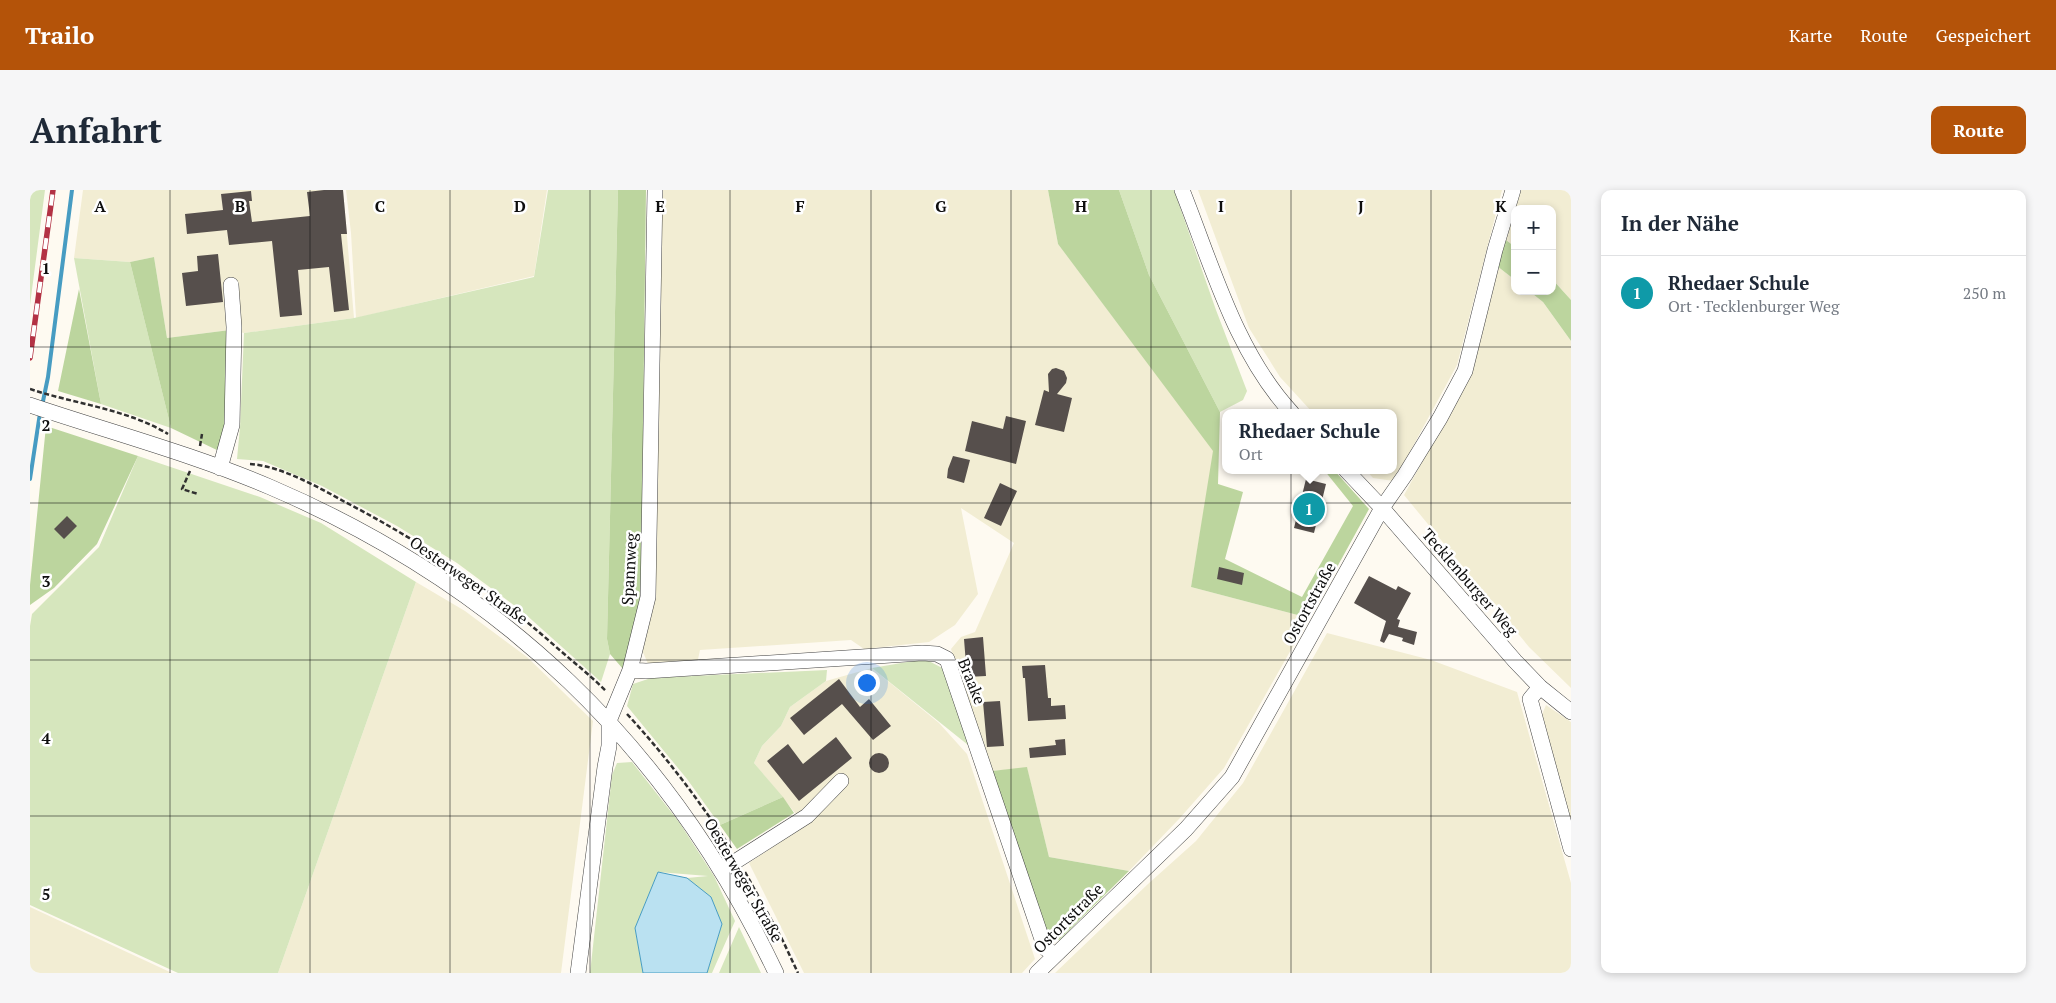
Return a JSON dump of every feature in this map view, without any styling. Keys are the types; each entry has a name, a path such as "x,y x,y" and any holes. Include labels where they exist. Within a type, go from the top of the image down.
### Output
{"street":[{"name":"Spannweg","path":"578,973 609,746 609,720 630,670 648,597 655,190"},
{"path":"1182,190 1252,360 1276,396 1288,409"},
{"name":"Ostortstraße","path":"1037,973 1186,829 1232,777 1382,508 1425,442 1465,371 1495,250 1513,190"},
{"path":"220,468 232,425 234,327 231,285"},
{"name":"Oesterweger Straße","path":"30,405 220,468 269,487 374,536 462,592 515,633 609,720 668,791 722,870 776,973"},
{"name":"Tecklenburger Weg","path":"1350,474 1382,508 1514,661 1540,687 1571,712"},
{"name":"Braake","path":"630,670 646,671 922,653 937,654 947,659 1045,948 1055,955"},
{"path":"1540,687 1530,699 1571,849"},
{"path":"722,870 807,816 841,781"}],"path":[{"path":"30,388 154,426 175,438"},
{"path":"200,446 202,434"},
{"path":"246,463 264,465 321,489 396,528 456,567 520,615 599,684 649,738 738,859 783,941 798,973"},
{"path":"191,468 182,489 198,494"}],"shaded area":[{"path":"83,190 343,190 354,318 244,333 230,330 167,338 154,257 130,262 74,258"},
{"path":"346,190 547,190 534,276 356,318 351,233"},
{"path":"660,190 1048,190 1058,244 1214,451 1191,587 1309,618 1224,768 1129,871 1049,857 1027,768 992,771 951,649 961,637 975,632 1014,543 961,508 978,594 955,625 929,642 864,649 851,640 700,650 697,664 649,666 642,650 654,604 657,532"},
{"path":"1198,190 1502,190 1457,365 1394,481 1373,478 1370,474 1397,474 1397,409 1309,409 1280,377 1249,328"},
{"path":"1517,190 1571,190 1571,300 1556,283 1556,205 1513,205"},
{"path":"1511,211 1511,244 1506,240"},
{"path":"1497,266 1511,277 1511,295 1534,295 1543,302 1571,341 1571,688 1529,647 1404,495 1468,379"},
{"path":"416,582 465,611 527,657 593,721 561,973 278,973"},
{"path":"1327,633 1431,660 1517,692 1571,883 1571,973 1055,973 1196,841 1243,783"},
{"path":"872,668 939,723 967,754 1035,959 1022,973 804,973 749,863 805,825 754,763 762,746 781,726 790,707 826,681"},
{"path":"1546,705 1571,722 1571,833 1541,717"},
{"path":"30,907 172,973 30,973"}],"green space":[{"path":"30,190 45,190 30,305"},
{"path":"548,190 618,190 607,639 610,654 601,682 523,612 457,563 397,526 322,486 263,461 237,459 244,333 354,318 534,277"},
{"path":"618,190 646,190 641,598 623,669 610,654 607,639"},
{"path":"1048,190 1119,190 1149,275 1220,412 1218,484 1243,492 1225,559 1302,597 1353,506 1327,474 1338,474 1369,509 1309,618 1191,587 1213,451 1058,244"},
{"path":"1119,190 1174,190 1247,391 1243,400 1222,409 1220,412 1149,275"},
{"path":"1506,240 1511,244 1511,277 1497,266"},
{"path":"154,257 167,338 230,330 227,423 221,452 171,428 130,262"},
{"path":"74,258 130,262 171,428 101,404"},
{"path":"1556,283 1571,300 1571,341 1543,302 1534,295 1556,295"},
{"path":"79,289 101,404 58,391"},
{"path":"46,426 138,456 97,544 54,588 30,605 30,585"},
{"path":"138,456 260,497 321,523 416,582 278,973 178,973 30,905 30,626 32,614 99,547"},
{"path":"925,659 948,671 973,749 872,668"},
{"path":"827,670 826,681 790,707 781,726 762,746 754,763 783,797 720,825 687,779 627,706 633,684 651,678"},
{"path":"632,762 679,822 714,876 735,921 712,973 707,973 722,924 711,897 687,878 708,876 658,872 635,928 643,973 590,973 612,775 617,763"},
{"path":"1027,767 1049,857 1129,871 1059,940 1047,937 992,771"},
{"path":"783,797 794,813 737,849 720,825"},
{"path":"739,927 761,973 719,973"}],"water":[{"path":"658,872 687,878 711,897 722,924 707,973 643,973 635,928"}],"building":[{"path":"343,190 347,234 341,234 349,310 334,312 329,267 298,270 302,315 280,317 272,241 229,245 227,230 187,234 185,214 223,210 221,194 251,191 252,201 249,201 252,222 310,216 307,192"},
{"path":"218,254 223,302 186,306 182,273 198,271 197,256"},
{"path":"1056,368 1064,371 1067,378 1066,383 1057,394 1072,398 1064,432 1035,425 1044,390 1049,392 1048,374 1052,369"},
{"path":"1006,416 1026,421 1016,464 965,451 972,421 1003,429"},
{"path":"953,456 970,460 964,483 947,478"},
{"path":"1306,479 1326,484 1314,533 1294,528"},
{"path":"1000,483 1017,491 1001,526 984,518"},
{"path":"67,516 77,526 64,539 54,529"},
{"path":"1219,567 1244,573 1242,585 1217,579"},
{"path":"1369,576 1396,590 1398,586 1411,593 1397,619 1400,620 1398,627 1417,632 1414,645 1402,641 1403,638 1389,634 1384,643 1380,641 1386,621 1354,603"},
{"path":"983,637 986,676 967,677 964,639"},
{"path":"1045,665 1048,698 1051,698 1051,706 1065,705 1066,719 1028,721 1025,678 1023,678 1022,666"},
{"path":"839,679 860,707 869,699 891,726 873,740 842,704 804,735 790,718"},
{"path":"1000,701 1004,746 987,747 983,702"},
{"path":"836,737 852,758 799,801 767,761 788,744 803,764"},
{"path":"1065,739 1066,755 1030,758 1029,748 1056,745 1055,740"},
{"path":"879,753 886,756 889,763 886,770 879,773 872,770 869,763 872,756"}],"waterway":[{"path":"42,406 48,377 72,190"},
{"path":"30,479 40,413"}],"railway":[{"path":"30,358 53,190"}],"place":[{"name":"Rhedaer Schule","path":"1309,509"}]}
